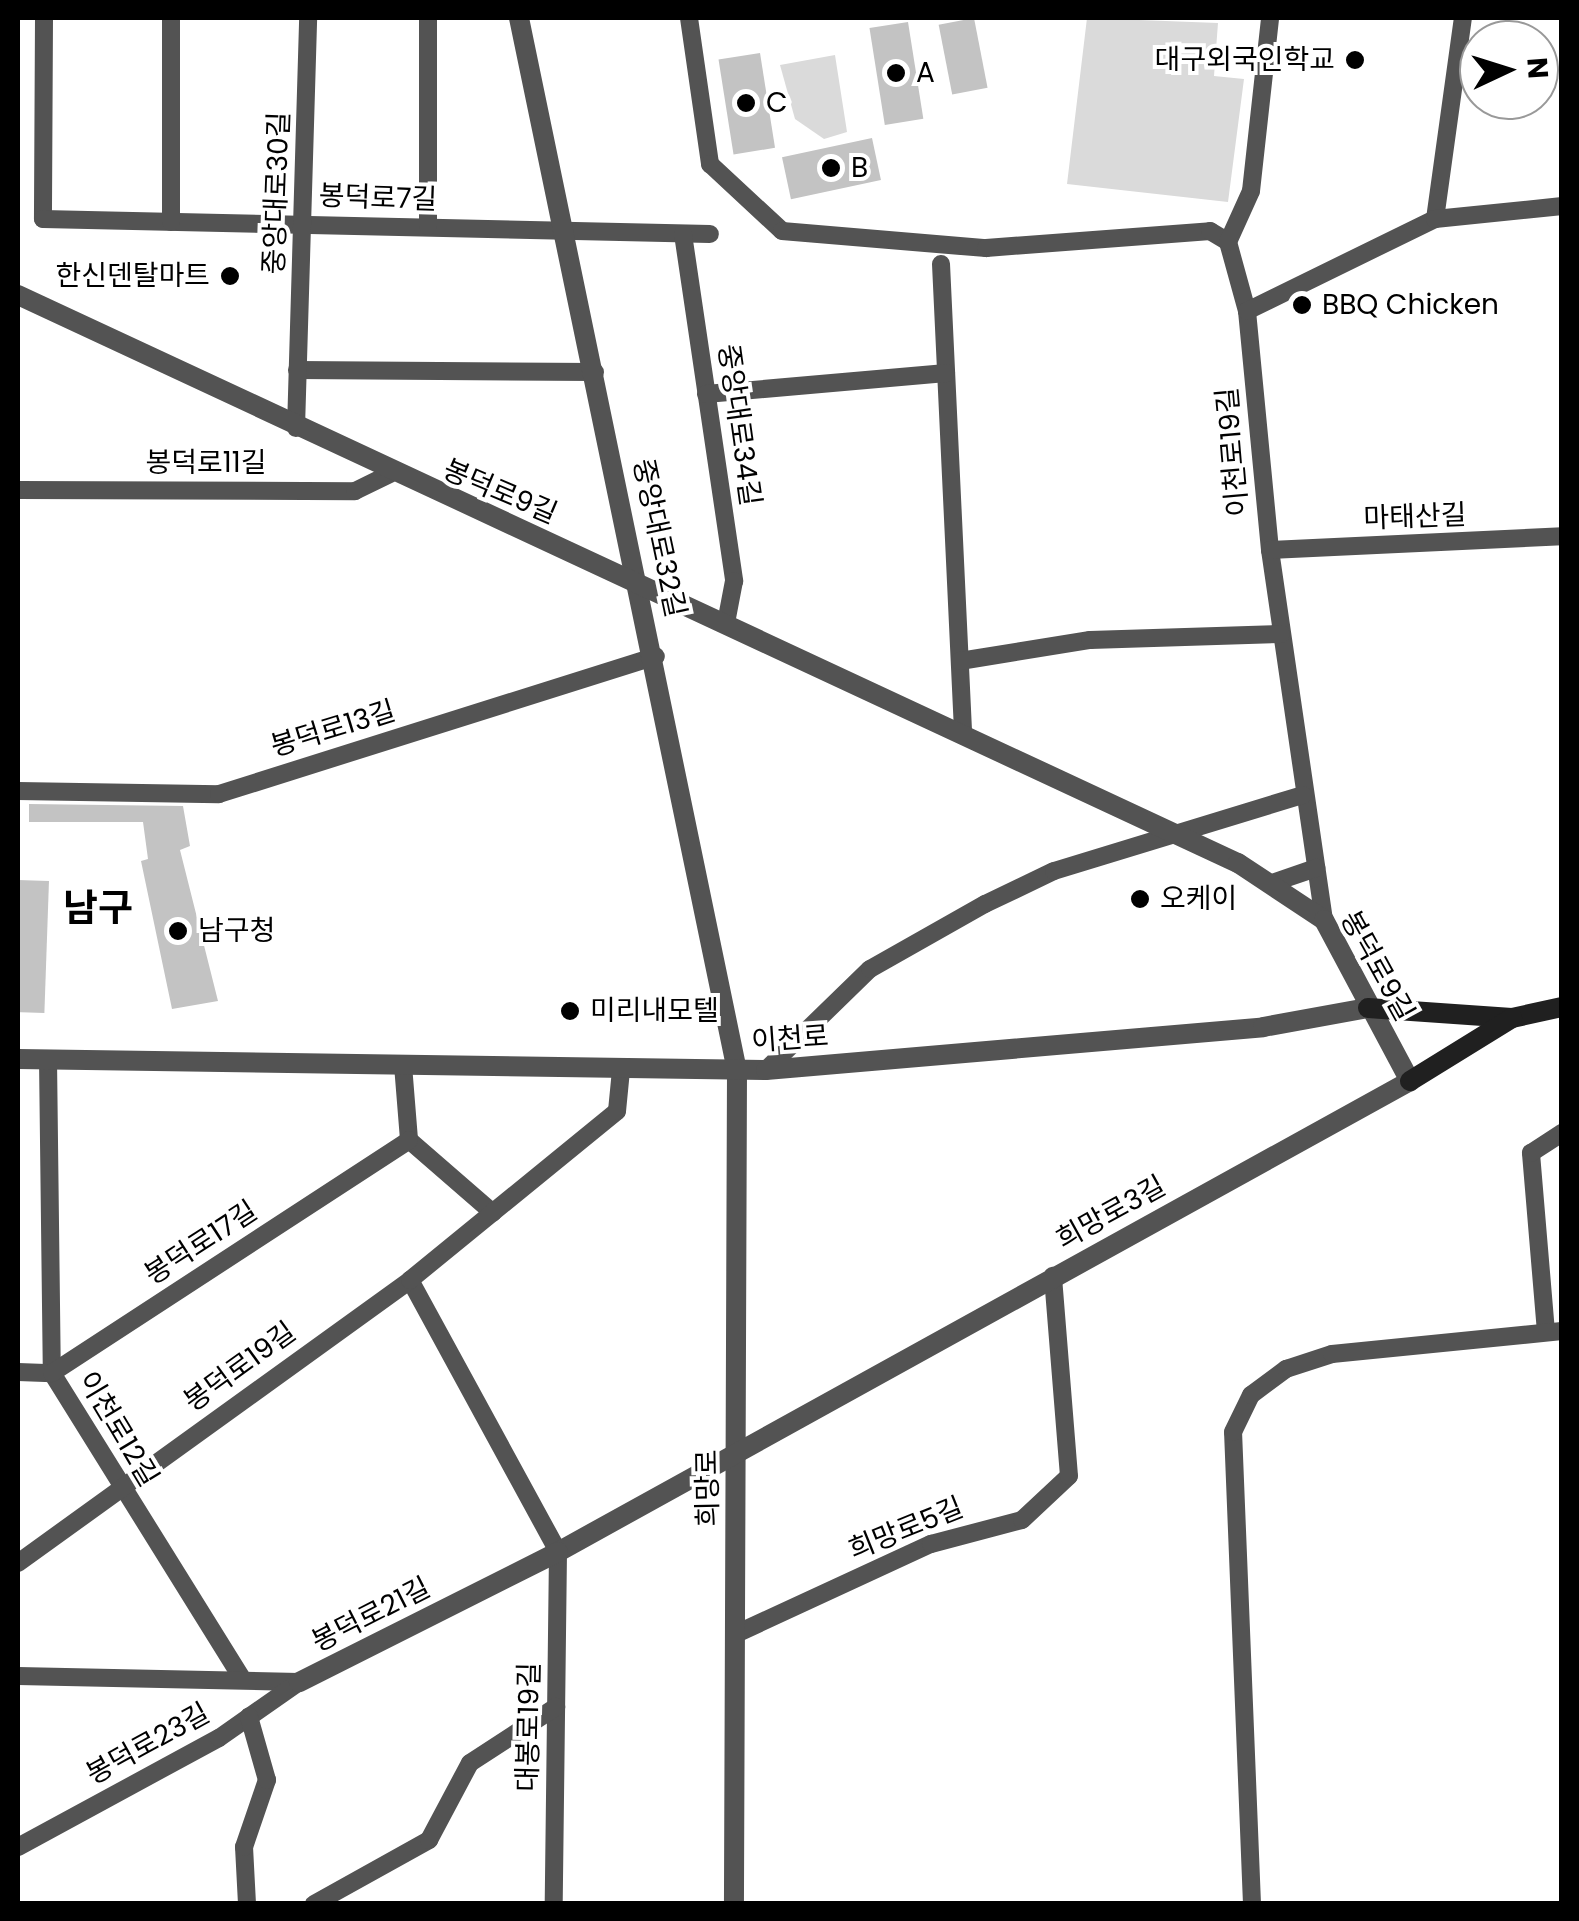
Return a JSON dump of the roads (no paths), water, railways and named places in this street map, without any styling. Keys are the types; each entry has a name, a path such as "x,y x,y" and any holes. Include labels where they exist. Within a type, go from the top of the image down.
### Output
{"main road":[{"name":"이천로","path":"1368,1008 1459,1007 1512,1018 1562,1007"},
{"name":"희망로3길","path":"1410,1081 1512,1018"}],"street":[{"name":"봉덕로7길","path":"44,18 43,219 428,226 564,234 710,234"},
{"path":"171,222 172,18"},
{"name":"중앙대로30길","path":"296,428 308,18"},
{"path":"428,18 428,226"},
{"name":"중앙대로32길","path":"518,18 642,584 738,1071"},
{"path":"689,18 710,164 782,232 986,248 1210,230 1228,242 1251,191 1270,18"},
{"path":"1435,219 1462,18"},
{"path":"1247,311 1435,219 1562,206"},
{"name":"중앙대로34길","path":"683,234 734,581 726,623"},
{"name":"이천로19길","path":"1228,242 1247,311 1270,550 1324,920"},
{"path":"941,264 963,735"},
{"name":"봉덕로9길","path":"18,295 390,474 642,584 1178,832 1324,920 1410,1081"},
{"path":"298,370 595,372"},
{"path":"706,394 946,372"},
{"name":"봉덕로11길","path":"18,490 356,491 390,474"},
{"name":"마태산길","path":"1270,550 1562,536"},
{"path":"960,662 1090,640 1281,634"},
{"name":"봉덕로13길","path":"18,791 219,794 656,656"},
{"path":"766,1070 870,969 1054,871 1304,795"},
{"path":"1270,884 1316,868"},
{"name":"이천로","path":"18,1059 766,1070 1263,1027 1368,1008"},
{"name":"이천로12길","path":"48,1059 52,1373 242,1677"},
{"path":"403,1066 410,1140 493,1213"},
{"name":"봉덕로19길","path":"18,1563 410,1280 493,1213 617,1111 621,1070"},
{"name":"희망로","path":"734,1904 738,1071"},
{"name":"희망로3길","path":"735,1455 1410,1081"},
{"path":"1252,1904 1233,1432 1252,1395 1301,1364 1554,1332 1531,1153 1562,1134"},
{"name":"봉덕로17길","path":"52,1373 410,1140"},
{"name":"희망로5길","path":"738,1633 931,1544 1022,1520 1068,1476 1053,1276"},
{"path":"410,1280 558,1552"},
{"path":"18,1372 52,1373"},
{"name":"봉덕로21길","path":"18,1676 242,1677 299,1682 558,1552 735,1455"},
{"name":"대봉로19길","path":"554,1904 558,1552"},
{"name":"봉덕로23길","path":"18,1847 248,1718 299,1682"},
{"path":"314,1904 429,1840 470,1763 556,1707"},
{"path":"247,1904 244,1847 267,1780 248,1718"}],"place":[{"name":"대구외국인학교","path":"1355,60"},
{"name":"A","path":"896,73"},
{"name":"C","path":"746,103"},
{"name":"B","path":"831,168"},
{"name":"한신덴탈마트","path":"230,276"},
{"name":"BBQ Chicken","path":"1302,305"},
{"name":"오케이","path":"1140,899"},
{"name":"남구청","path":"178,931"},
{"name":"미리내모텔","path":"570,1011"}],"district":[{"name":"남구","path":"98,908"}]}
